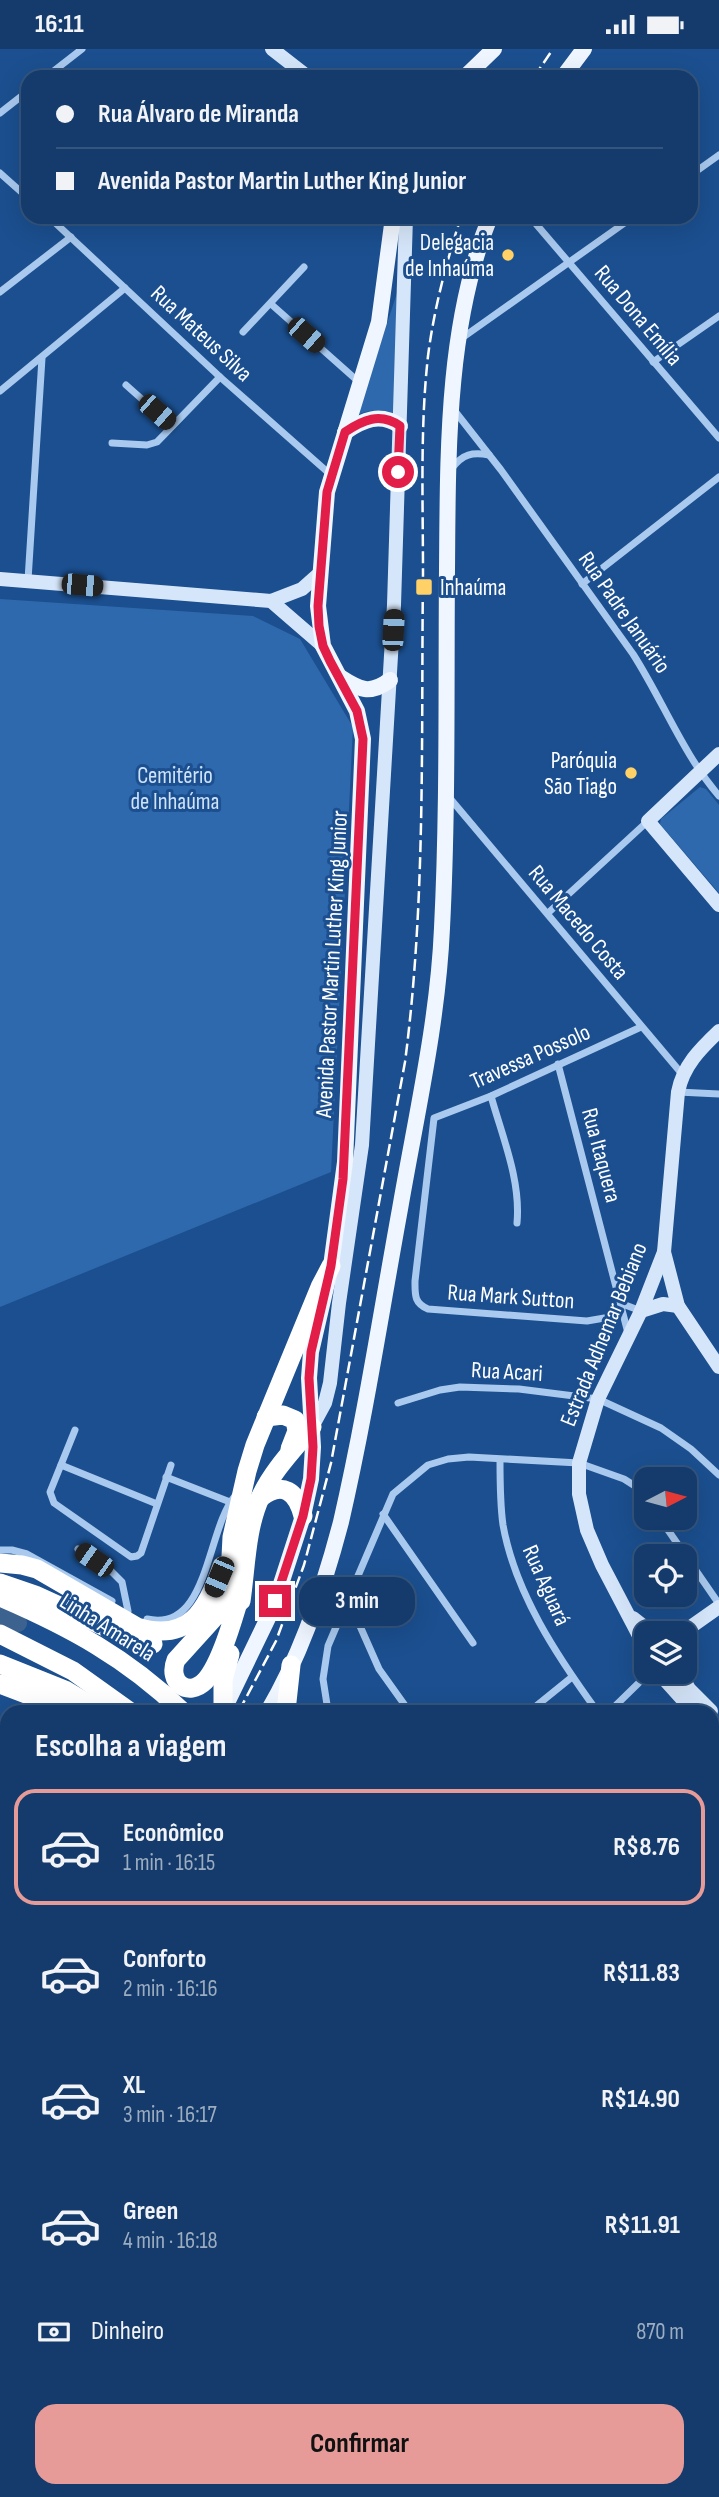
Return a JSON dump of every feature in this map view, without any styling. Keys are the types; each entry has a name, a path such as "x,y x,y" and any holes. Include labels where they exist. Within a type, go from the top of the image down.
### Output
{"highway":[{"path":"242,1589 211,1674 198,1686 185,1687 176,1681 173,1667 176,1660 204,1630 226,1593 230,1576 236,1495 266,1417 331,1266"},
{"path":"266,1417 283,1415 295,1420 296,1436 287,1457"},
{"path":"223,1705 223,1680 237,1625 250,1533 260,1498 287,1457 312,1427"},
{"path":"260,1498 273,1490 287,1491 298,1499 303,1516"},
{"path":"0,1563 37,1569 137,1626 153,1632 166,1632 192,1621 203,1610 219,1577 232,1537"},
{"path":"0,1583 35,1595 136,1640 171,1644 204,1630"},
{"name":"Linha Amarela","path":"0,1597 96,1643 142,1675 175,1705"},
{"path":"0,1634 73,1671 121,1705"},
{"path":"0,1664 65,1690 90,1705"},
{"path":"277,1705 292,1665"},
{"path":"0,1684 55,1705"}],"main road":[{"path":"472,70 494,49"},
{"path":"568,70 584,49"},
{"name":"Avenida Pastor Martin Luther King Junior","path":"226,1705 268,1618 281,1584 303,1516 311,1479 311,1352 331,1266 345,1161 363,739 357,711 323,646 318,606 320,573 327,492 379,322 392,224"},
{"path":"292,1665 333,1553 349,1488 433,1024 442,932 447,795 447,475 459,340 481,239 487,224"},
{"path":"345,432 370,418 391,419 400,426"},
{"path":"338,676 364,689 381,687 390,680"}],"street":[{"path":"55,70 82,49"},
{"path":"272,49 299,70"},
{"path":"0,113 21,96"},
{"path":"698,170 719,155"},
{"path":"0,173 21,192"},
{"name":"Rua Mateus Silva","path":"57,224 220,377 331,475"},
{"path":"312,1427 325,1403 330,1383 362,1145 390,680 406,224"},
{"name":"Rua Dona Emília","path":"536,224 719,438"},
{"path":"459,340 622,224"},
{"path":"0,292 71,237"},
{"path":"243,333 304,267"},
{"path":"0,391 125,288"},
{"path":"271,304 361,383"},
{"path":"653,362 719,316"},
{"path":"28,580 42,358"},
{"path":"112,443 153,444 220,377"},
{"path":"126,385 173,426"},
{"name":"Rua Padre Januário","path":"452,407 651,682 698,772 719,796"},
{"path":"447,475 466,455 489,455"},
{"path":"582,584 719,477"},
{"path":"0,579 271,601 302,589 320,573"},
{"path":"271,601 323,646"},
{"path":"548,913 719,754"},
{"name":"Rua Macedo Costa","path":"447,795 682,1074"},
{"path":"648,821 719,905"},
{"name":"Travessa Possolo","path":"434,1118 491,1096 641,1027"},
{"name":"Estrada Adhemar Bebiano","path":"634,1625 587,1530 579,1494 579,1463 598,1399 641,1311 664,1252 678,1092 682,1074 695,1055 719,1031"},
{"name":"Rua Itaquera","path":"558,1064 629,1337"},
{"path":"678,1092 719,1094"},
{"path":"491,1096 514,1180 517,1223"},
{"name":"Rua Mark Sutton","path":"434,1118 415,1282 415,1298 420,1306 441,1311 587,1321 622,1315"},
{"path":"664,1252 678,1307 719,1367"},
{"path":"620,1303 641,1311 663,1304 678,1307"},
{"name":"Rua Acari","path":"398,1403 460,1387 519,1389 598,1399 661,1428 691,1449 719,1475"},
{"path":"75,1430 50,1492 54,1503 131,1557 141,1552 171,1465"},
{"path":"327,1705 323,1679 328,1646 383,1514 393,1494 428,1465 459,1458 579,1463 624,1479 634,1485"},
{"name":"Rua Aguará","path":"500,1460 503,1524 511,1557 538,1618 572,1677 593,1705"},
{"path":"61,1465 157,1504"},
{"path":"0,1550 12,1550 35,1557 134,1615 154,1621 180,1614 187,1609 198,1588 236,1495 166,1478"},
{"path":"383,1514 473,1643"},
{"path":"668,1530 719,1605 697,1622"},
{"path":"78,1549 111,1571 122,1582 134,1615"},
{"path":"348,1599 379,1669 405,1705"},
{"name":"Estrada Adhemar Bebiano","path":"629,1615 637,1621"},
{"path":"537,1705 572,1677"},
{"path":"616,1705 638,1684"},
{"path":"669,1684 688,1705"},
{"path":"686,1684 705,1705"}],"green space":[{"path":"399,287 395,414 376,410 357,415"},
{"name":"Cemitério de Inhaúma","path":"0,599 253,616 300,639 353,727 331,1172 0,1307"},
{"path":"700,787 706,789 719,805 719,893 660,824 661,819"}],"waterway":[{"path":"0,1614 18,1623"}],"railway":[{"path":"539,70 553,49"},
{"path":"242,1705 276,1641 304,1565 331,1463 405,1062 412,1001 419,880 425,383 437,303 459,224"}],"place":[{"name":"Delegacia de Inhaúma","path":"508,255"},
{"name":"Inhaúma","path":"424,587"},
{"name":"Paróquia São Tiago","path":"631,773"}],"route":[{"path":"275,1601 303,1516 311,1479 311,1352 333,1251 346,1137 363,739 357,711 323,646 319,626 318,606 327,492 345,432 370,418 391,419 400,426 398,472"}]}
